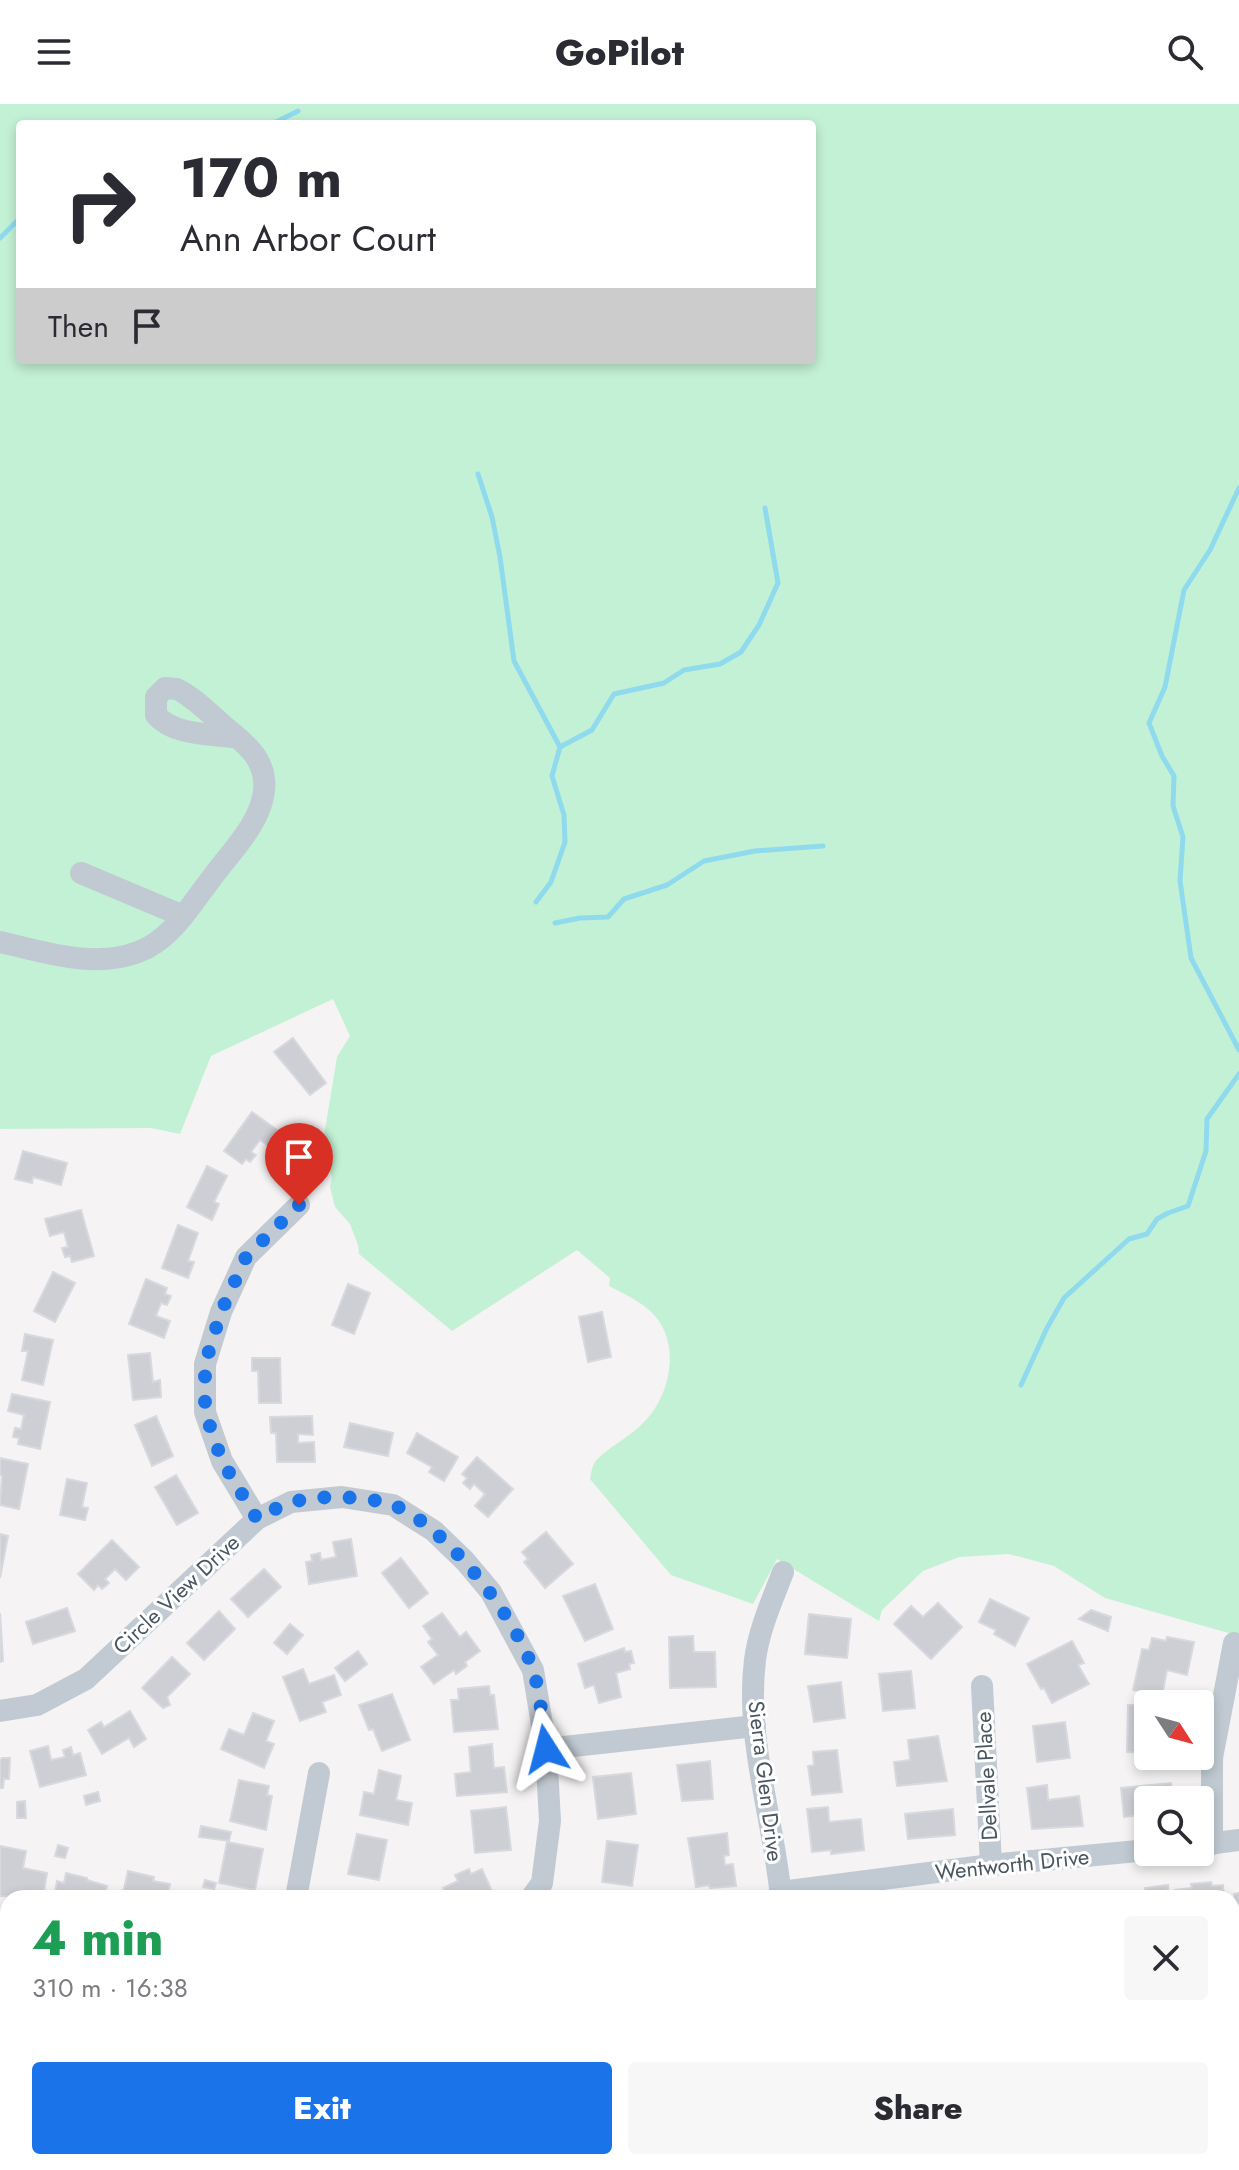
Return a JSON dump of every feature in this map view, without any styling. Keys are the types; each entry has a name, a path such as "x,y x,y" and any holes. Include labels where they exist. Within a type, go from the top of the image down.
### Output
{"street":[{"path":"0,942 52,954 107,960 128,956 151,946 183,916 245,833 262,802 264,782 259,764 238,738"},
{"path":"81,873 183,916"},
{"path":"257,1519 222,1461 205,1412 205,1364 221,1312 246,1257 299,1205"},
{"name":"Circle View Drive","path":"0,1711 37,1705 86,1679 257,1519 291,1502 342,1497 393,1505 434,1531 474,1572 508,1619 533,1670 546,1749 550,1821 542,1883 537,1890"},
{"name":"Sierra Glen Drive","path":"780,1890 755,1726 755,1662 763,1623 783,1572"},
{"path":"1210,1786 1212,1758 1234,1643"},
{"name":"Dellvale Place","path":"982,1686 991,1865"},
{"path":"546,1749 755,1726"},
{"path":"297,1890 319,1773"},
{"path":"1214,1844 1239,1840"},
{"name":"Wentworth Drive","path":"816,1890 991,1865 1134,1851"}],"green space":[{"path":"0,104 1239,104 1239,1636 1105,1598 1054,1566 1009,1554 959,1557 923,1571 882,1610 879,1621 777,1559 753,1604 671,1575 590,1479 595,1462 643,1423 660,1400 666,1386 670,1356 663,1328 645,1307 609,1286 610,1278 577,1250 452,1331 359,1254 350,1224 335,1207 330,1187 332,1178 322,1148 337,1057 350,1036 333,999 211,1056 180,1134 151,1128 0,1129"}],"building":[{"path":"293,1038 326,1083 310,1095 274,1052"},
{"path":"252,1112 283,1134 273,1149 260,1140 251,1152 256,1155 250,1162 246,1159 242,1164 224,1151"},
{"path":"23,1151 67,1163 61,1185 33,1177 32,1183 15,1179"},
{"path":"207,1166 227,1176 214,1202 219,1204 212,1220 187,1207"},
{"path":"81,1210 94,1256 72,1262 70,1256 65,1257 62,1248 68,1247 64,1232 50,1236 45,1219"},
{"path":"178,1225 198,1233 188,1261 194,1262 188,1278 162,1268"},
{"path":"53,1272 75,1283 55,1322 34,1311"},
{"path":"146,1279 167,1288 165,1294 171,1296 167,1305 161,1303 156,1316 170,1321 164,1338 129,1324"},
{"path":"348,1284 370,1293 354,1334 332,1325"},
{"path":"602,1312 611,1357 588,1362 579,1317"},
{"path":"25,1334 53,1340 43,1385 22,1380 28,1351 22,1351"},
{"path":"150,1353 153,1382 160,1380 161,1397 133,1400 128,1355"},
{"path":"252,1358 280,1358 281,1403 259,1403 258,1371 252,1371"},
{"path":"12,1394 50,1402 40,1449 18,1444 19,1438 13,1437 15,1428 21,1429 24,1415 8,1411"},
{"path":"156,1416 173,1456 152,1466 135,1425"},
{"path":"312,1416 313,1435 298,1434 298,1443 314,1442 315,1462 277,1462 276,1433 271,1433 270,1417"},
{"path":"350,1423 393,1433 388,1456 344,1447"},
{"path":"417,1433 458,1457 444,1481 429,1472 432,1467 407,1453"},
{"path":"477,1457 513,1489 488,1517 475,1506 485,1494 474,1484 470,1489 463,1483 467,1478 462,1474"},
{"path":"0,1458 28,1464 19,1509 0,1505"},
{"path":"176,1475 198,1513 177,1525 155,1487"},
{"path":"67,1479 87,1483 82,1507 88,1508 85,1520 60,1515"},
{"path":"546,1532 573,1564 545,1588 524,1562 528,1559 522,1552"},
{"path":"0,1534 8,1536 0,1578"},
{"path":"351,1539 357,1576 309,1584 306,1562 312,1561 311,1555 320,1553 321,1560 336,1557 333,1542"},
{"path":"112,1540 139,1567 126,1580 115,1569 105,1579 109,1583 102,1589 98,1585 94,1590 78,1574"},
{"path":"401,1558 428,1593 409,1608 382,1573"},
{"path":"264,1569 281,1587 248,1617 231,1599"},
{"path":"595,1584 613,1629 585,1641 563,1596"},
{"path":"990,1599 1029,1618 1015,1646 994,1634 996,1630 979,1622"},
{"path":"938,1603 962,1627 931,1659 894,1624 911,1606 923,1617"},
{"path":"67,1608 75,1631 33,1644 26,1622"},
{"path":"1091,1610 1111,1617 1108,1631 1079,1619"},
{"path":"219,1611 235,1629 204,1660 187,1643"},
{"path":"0,1613 3,1661 0,1662"},
{"path":"442,1613 460,1637 466,1632 480,1651 465,1662 467,1666 456,1674 454,1670 434,1684 421,1667 438,1655 428,1642 432,1639 423,1626"},
{"path":"809,1614 851,1619 847,1658 805,1654"},
{"path":"290,1624 303,1635 287,1654 274,1643"},
{"path":"693,1636 694,1652 715,1652 716,1687 670,1688 669,1637"},
{"path":"1167,1637 1194,1642 1187,1675 1167,1670 1163,1690 1133,1690 1142,1649 1149,1650 1152,1638 1166,1641"},
{"path":"1072,1641 1084,1663 1078,1665 1089,1684 1052,1703 1027,1664"},
{"path":"624,1648 625,1652 631,1651 634,1663 629,1664 630,1669 616,1673 621,1697 599,1703 594,1685 585,1688 578,1664"},
{"path":"358,1651 367,1664 345,1681 335,1668"},
{"path":"172,1657 190,1674 167,1697 170,1705 163,1708 142,1688"},
{"path":"303,1669 309,1684 334,1675 341,1695 322,1702 326,1712 300,1721 283,1677"},
{"path":"911,1671 915,1708 883,1711 879,1674"},
{"path":"841,1682 845,1718 814,1722 808,1686"},
{"path":"489,1686 490,1695 494,1695 498,1729 454,1732 451,1700 459,1700 458,1689"},
{"path":"392,1694 410,1740 382,1751 359,1705"},
{"path":"1128,1705 1134,1705 1134,1752 1127,1752"},
{"path":"130,1711 146,1739 134,1747 129,1738 102,1754 88,1730 101,1722 104,1727"},
{"path":"253,1713 274,1721 266,1741 274,1744 264,1768 221,1749 229,1729 244,1735"},
{"path":"1065,1722 1070,1758 1037,1762 1033,1726"},
{"path":"938,1736 947,1781 897,1786 894,1762 910,1760 908,1740"},
{"path":"492,1744 494,1768 504,1767 507,1792 457,1796 455,1774 471,1772 469,1747"},
{"path":"48,1746 51,1760 65,1757 63,1750 71,1747 73,1755 80,1753 86,1775 40,1787 30,1751"},
{"path":"837,1750 842,1792 812,1795 808,1766 814,1765 813,1752"},
{"path":"10,1758 9,1779 4,1779 3,1788 0,1788 0,1761"},
{"path":"710,1761 713,1799 682,1801 677,1765"},
{"path":"379,1770 401,1776 396,1800 412,1803 408,1825 360,1815 364,1792 374,1794"},
{"path":"631,1773 636,1814 598,1819 593,1777"},
{"path":"239,1780 269,1786 267,1795 272,1796 266,1830 230,1821"},
{"path":"1171,1783 1171,1786 1141,1786"},
{"path":"1047,1785 1048,1800 1079,1796 1083,1826 1032,1829 1027,1788"},
{"path":"1134,1787 1134,1816 1124,1817 1121,1788"},
{"path":"98,1792 100,1801 86,1805 84,1796"},
{"path":"25,1801 26,1818 17,1818 17,1802"},
{"path":"506,1807 511,1850 475,1853 471,1811"},
{"path":"828,1807 829,1822 861,1819 864,1850 831,1854 831,1850 812,1852 807,1809"},
{"path":"953,1809 955,1835 908,1839 905,1814"},
{"path":"201,1826 231,1832 229,1841 199,1837"},
{"path":"727,1833 729,1855 724,1856 725,1865 733,1864 736,1886 696,1887 688,1838"},
{"path":"357,1834 387,1840 379,1880 348,1874"},
{"path":"607,1841 638,1845 632,1886 602,1882"},
{"path":"227,1842 263,1849 255,1890 219,1883"},
{"path":"58,1845 68,1848 65,1858 55,1856"},
{"path":"0,1846 26,1851 23,1868 47,1873 44,1890 0,1890"},
{"path":"469,1869 471,1874 482,1869 491,1890 444,1890 458,1881 455,1875"},
{"path":"128,1871 170,1884 169,1890 124,1890"},
{"path":"66,1873 107,1886 106,1890 55,1890 57,1881 64,1883"},
{"path":"205,1880 216,1883 214,1889 203,1887"},
{"path":"1211,1882 1212,1886 1223,1885 1223,1890 1175,1890 1192,1888 1191,1884"},
{"path":"1168,1885 1168,1890 1145,1890"}],"waterway":[{"path":"280,120 298,111"},
{"path":"0,238 16,222"},
{"path":"478,474 492,517 500,557 514,661 560,747 552,776 564,815 565,842 551,882 536,902"},
{"path":"1239,488 1210,550 1184,590 1165,687 1149,723 1174,776 1173,806 1183,837 1180,881 1191,958 1239,1050"},
{"path":"560,747 592,730 614,694 664,683 684,670 720,664 741,652 759,625 778,583 765,508"},
{"path":"555,923 608,917 624,899 667,885 704,861 755,851 823,846"},
{"path":"1021,1385 1064,1298 1129,1239 1147,1234 1157,1219 1188,1206 1206,1151 1207,1119 1239,1074"}],"route":[{"path":"299,1205 246,1257 221,1312 205,1364 205,1412 222,1461 257,1519 291,1502 342,1497 393,1505 434,1531 465,1561 491,1592 508,1619 533,1670 546,1749"}]}
